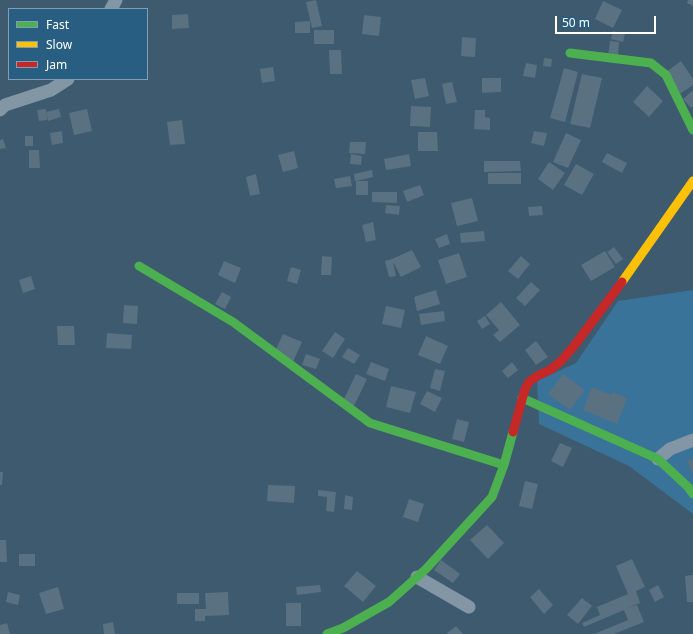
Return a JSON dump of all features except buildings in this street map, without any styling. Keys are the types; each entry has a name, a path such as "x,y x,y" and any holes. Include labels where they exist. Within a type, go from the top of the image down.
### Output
{"street":[{"path":"570,53 652,63 666,75 693,130"},
{"path":"0,110 5,106 51,90 66,80"},
{"path":"327,634 343,628 389,602 426,569 492,497 504,465 522,398 529,382 537,376 550,370 561,361 574,346 691,187"},
{"path":"139,266 233,322 370,423 504,465"},
{"path":"522,398 658,459 688,487 693,494"},
{"path":"658,459 670,449 693,440"},
{"path":"417,577 469,607"}],"shaded area":[{"path":"693,290 693,514 629,466 539,424 537,381 576,363 618,301"}],"traffic: fast":[{"path":"570,53 651,63 666,75 693,130"},
{"path":"139,266 233,322 370,423 504,465"},
{"path":"522,398 658,459 688,487 693,494"},
{"path":"327,634 343,628 389,602 426,569 492,497 504,465 513,432"}],"traffic: slow":[{"path":"622,282 693,181"}],"traffic: jam":[{"path":"513,432 525,389 529,382 537,376 550,370 561,361 622,282"}]}
